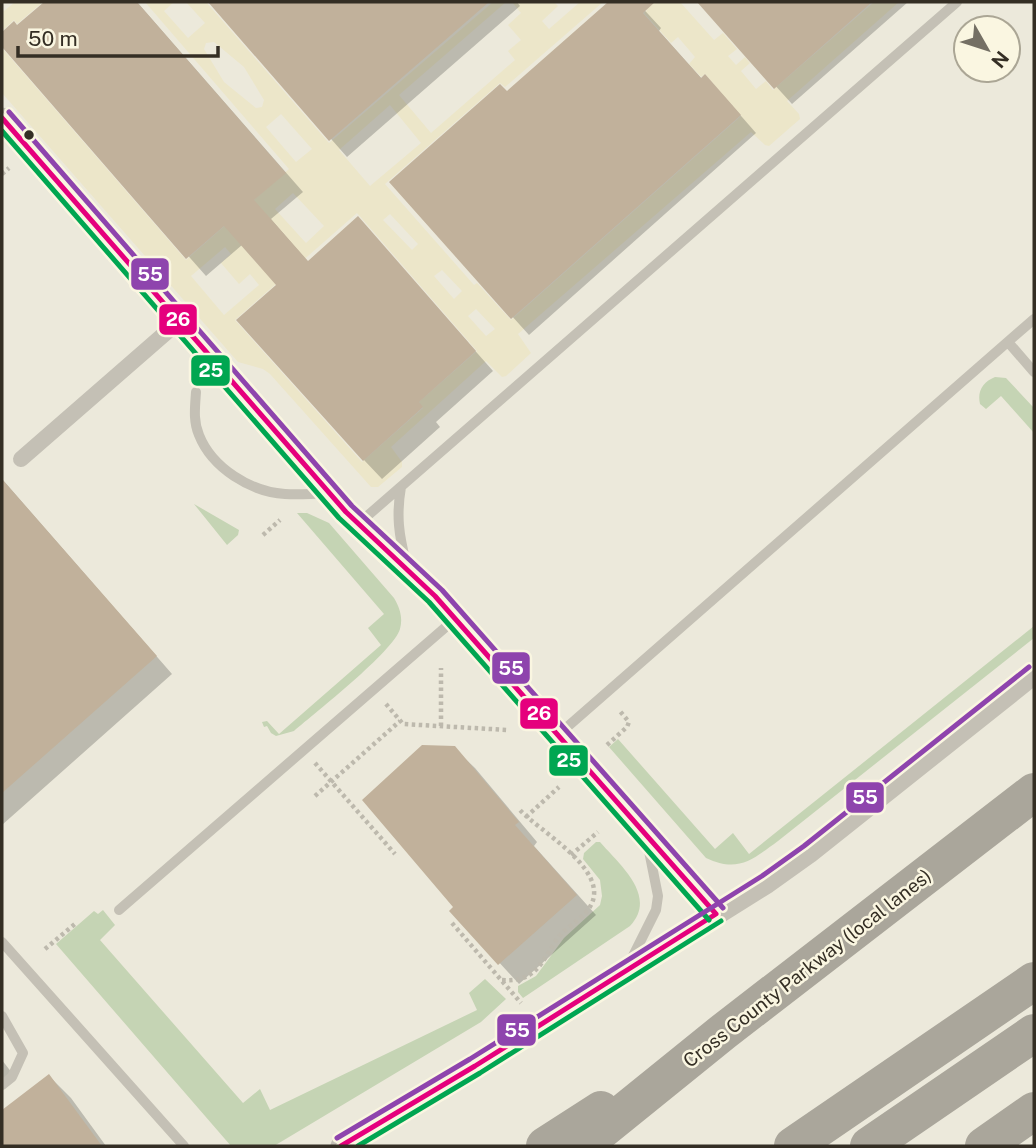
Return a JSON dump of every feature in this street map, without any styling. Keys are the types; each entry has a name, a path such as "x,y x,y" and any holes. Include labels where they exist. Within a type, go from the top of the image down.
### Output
{"highway":[{"path":"925,876 1034,767"},
{"name":"Cross County Parkway (local lanes)","path":"582,1146 723,1032 1034,792"},
{"path":"808,1136 1034,963"},
{"path":"808,1136 1034,981"},
{"path":"545,1146 723,1032"},
{"path":"869,1146 1034,1033"},
{"path":"984,1146 1034,1111"},
{"path":"1005,1146 1034,1132"}],"street":[{"path":"2,118 329,493 435,596 716,914"},
{"path":"21,459 169,330"},
{"path":"341,1146 767,883 809,853 1034,674"}],"lane":[{"path":"358,524 957,2"},
{"path":"558,735 1034,319"},
{"path":"1009,342 1034,372"},
{"path":"196,392 194,416 199,436 212,456 233,475 254,487 284,494 329,493"},
{"path":"401,487 398,521 408,570"},
{"path":"119,910 455,619"},
{"path":"626,971 656,910 658,897 646,835"},
{"path":"2,942 184,1146"},
{"path":"2,1016 23,1053 12,1077 2,1085"}],"path":[{"path":"2,174 9,168"},
{"path":"262,535 280,520"},
{"path":"441,668 441,726"},
{"path":"386,704 403,724 508,730"},
{"path":"607,745 629,722 619,710"},
{"path":"315,796 400,721"},
{"path":"315,762 395,855"},
{"path":"526,817 559,787"},
{"path":"502,980 523,979 540,966 558,936 592,904 595,892 593,881 586,869 560,842 520,810"},
{"path":"571,856 598,832"},
{"path":"452,923 521,1003"},
{"path":"45,949 75,924"}],"green space":[{"path":"995,377 1006,378 1034,408 1034,433 1001,396 986,409 980,404 979,395 982,388"},
{"path":"194,504 239,530 238,535 227,545"},
{"path":"297,513 307,513 329,523 394,598 401,625 384,652 353,682 294,731 276,736 267,726 264,727 262,722 267,721 279,734 381,645 368,628 384,614"},
{"path":"1034,626 1034,638 778,841 744,862 727,864 706,858 609,747 618,739 715,849 733,833 749,854"},
{"path":"596,842 600,842 633,881 640,903 638,915 630,926 523,998 518,992 518,986 536,976 564,938 600,905 600,880 583,859 584,853"},
{"path":"103,910 115,925 100,940 243,1103 260,1089 270,1110 477,1010 469,993 485,979 506,999 481,1022 274,1146 231,1146 56,944 94,911 98,914"}],"shaded area":[{"path":"15,2 43,2 17,24 14,20 2,31 2,8 4,11"},
{"path":"145,2 174,2 164,11 188,38 205,23 186,2 206,2 329,143 493,2 506,2 399,95 431,133 515,60 508,51 521,40 508,25 521,13 512,2 554,2 558,6 542,21 549,29 580,2 603,2 505,87 500,83 385,184 474,285 477,283 511,320 741,116 705,74 701,77 689,64 695,57 678,37 671,43 644,13 647,10 640,2 680,2 714,40 723,33 737,49 728,56 736,65 745,57 750,63 741,71 756,89 766,81 773,90 874,2 899,2 787,101 799,114 800,119 769,146 751,132 518,334 531,353 506,376 502,377 486,361 391,447 402,462 402,467 378,487 371,487 270,374 263,369 238,362 2,93 2,48 186,260 289,169","holes":["214,42 244,67 264,100 262,107 256,108 224,82 204,49 206,43","390,105 421,143 370,186 339,150","281,114 312,149 296,162 266,127","293,193 324,226 306,243 275,209","357,213 477,351 419,402 423,408 362,462 235,320","390,214 418,244 412,250 383,220","272,221 290,241 261,268 243,247","225,247 231,254 221,263 239,284 250,274 259,285 224,315 191,276","442,270 462,291 454,299 434,276","476,309 495,329 486,336 468,316"]}],"building":[{"path":"44,2 137,2 286,173 254,200 308,261 358,216 476,351 419,402 423,407 363,461 236,320 276,285 224,226 186,259 2,47 2,32 14,21 17,25"},
{"path":"208,2 489,2 329,141"},
{"path":"608,2 655,2 643,13 701,78 705,74 741,115 511,319 389,182 500,84 507,91"},
{"path":"697,2 872,2 774,89"},
{"path":"2,479 157,656 2,793"},
{"path":"422,745 455,746 519,822 515,825 577,895 498,965 449,911 453,907 362,800"},
{"path":"49,1074 102,1146 2,1146 2,1110"}],"transit line":[{"name":"55","path":"9,112 352,506 442,590 723,908"},
{"name":"26","path":"2,118 346,512 435,596 716,914"},
{"name":"25","path":"2,131 339,518 429,602 709,920"},
{"name":"55","path":"337,1138 470,1059 762,876 804,846 1029,667"},
{"name":"26","path":"341,1146 475,1066 716,914"},
{"name":"25","path":"358,1146 480,1073 721,921"}]}
